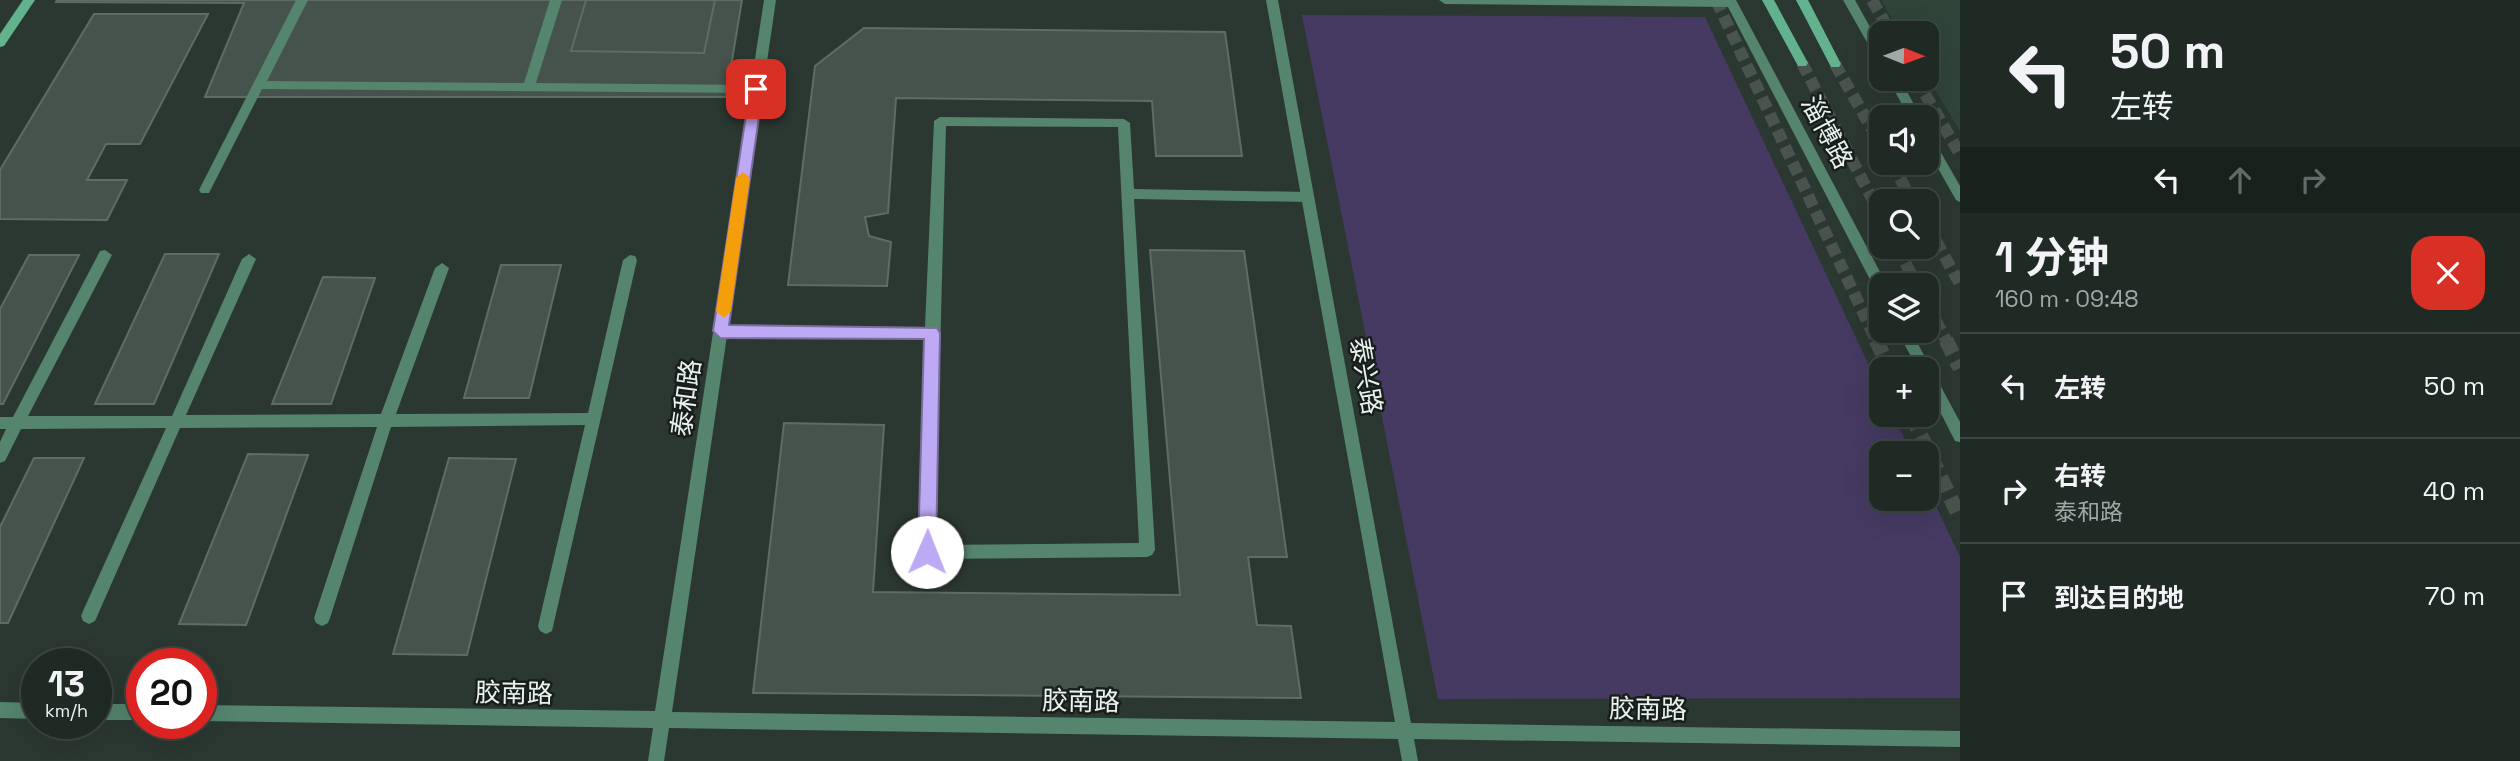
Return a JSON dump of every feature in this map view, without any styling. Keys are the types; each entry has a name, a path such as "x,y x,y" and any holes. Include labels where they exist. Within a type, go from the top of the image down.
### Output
{"street":[{"path":"1,40 29,0"},
{"path":"205,190 302,0"},
{"path":"529,87 556,0"},
{"name":"泰和路","path":"656,761 770,0"},
{"name":"泰兴路","path":"1272,0 1410,761"},
{"path":"1445,0 1731,2"},
{"path":"1768,0 1802,63"},
{"path":"1802,0 1835,64"},
{"path":"1849,0 1869,36"},
{"name":"淄博路","path":"1731,2 1874,273"},
{"path":"258,85 756,89"},
{"path":"940,121 1124,123 1147,550 927,552 932,333 940,121"},
{"path":"1939,159 1960,197"},
{"path":"1128,194 1308,197"},
{"path":"0,456 105,255"},
{"path":"89,616 249,258"},
{"path":"546,626 630,260"},
{"path":"323,618 386,421 442,268"},
{"path":"720,331 932,333"},
{"path":"1939,396 1960,436"},
{"path":"0,423 593,419"},
{"path":"0,710 21,711"},
{"name":"胶南路","path":"217,713 1960,739"}],"shaded area":[{"path":"1881,0 1960,0 1960,131 1936,91 1939,91 1939,21 1894,21"},
{"path":"1302,15 1705,17 1869,366 1869,427 1899,427 1905,441 1869,441 1869,511 1938,511 1960,557 1960,698 1438,699"}],"building":[{"path":"586,0 715,0 704,53 571,51"},
{"path":"742,0 726,97 205,97 244,3 56,2"},
{"path":"94,14 208,14 140,144 106,144 87,180 127,180 107,220 0,219 0,170"},
{"path":"864,28 1225,32 1242,156 1156,156 1152,101 896,98 888,213 865,217 869,236 891,242 887,286 788,285 815,66"},
{"path":"1150,250 1244,251 1287,557 1248,557 1257,625 1291,626 1301,698 753,693 784,423 884,425 873,592 1180,595"},
{"path":"165,254 219,254 154,404 95,404"},
{"path":"29,255 79,255 3,404 0,404 0,309"},
{"path":"501,265 561,265 529,398 464,398"},
{"path":"323,277 375,278 331,404 272,404"},
{"path":"248,454 308,455 246,625 179,624"},
{"path":"34,458 84,458 8,623 0,623 0,527"},
{"path":"449,458 516,459 467,655 393,654"}],"tunnel":[{"path":"1716,0 1869,325"},
{"path":"1872,0 1884,21"},
{"path":"1802,63 1869,193"},
{"path":"1835,64 1869,124"},
{"path":"1923,91 1960,154"},
{"path":"1898,175 1906,189"},
{"path":"1939,246 1960,284"},
{"path":"1903,259 1911,273"},
{"path":"1939,327 1947,342"},
{"path":"1947,342 1960,368"},
{"path":"1877,343 1884,357"},
{"path":"1917,427 1960,518"}],"slow traffic":[{"path":"724,311 743,178"}],"route":[{"path":"756,89 720,331 932,333 927,552"}]}
